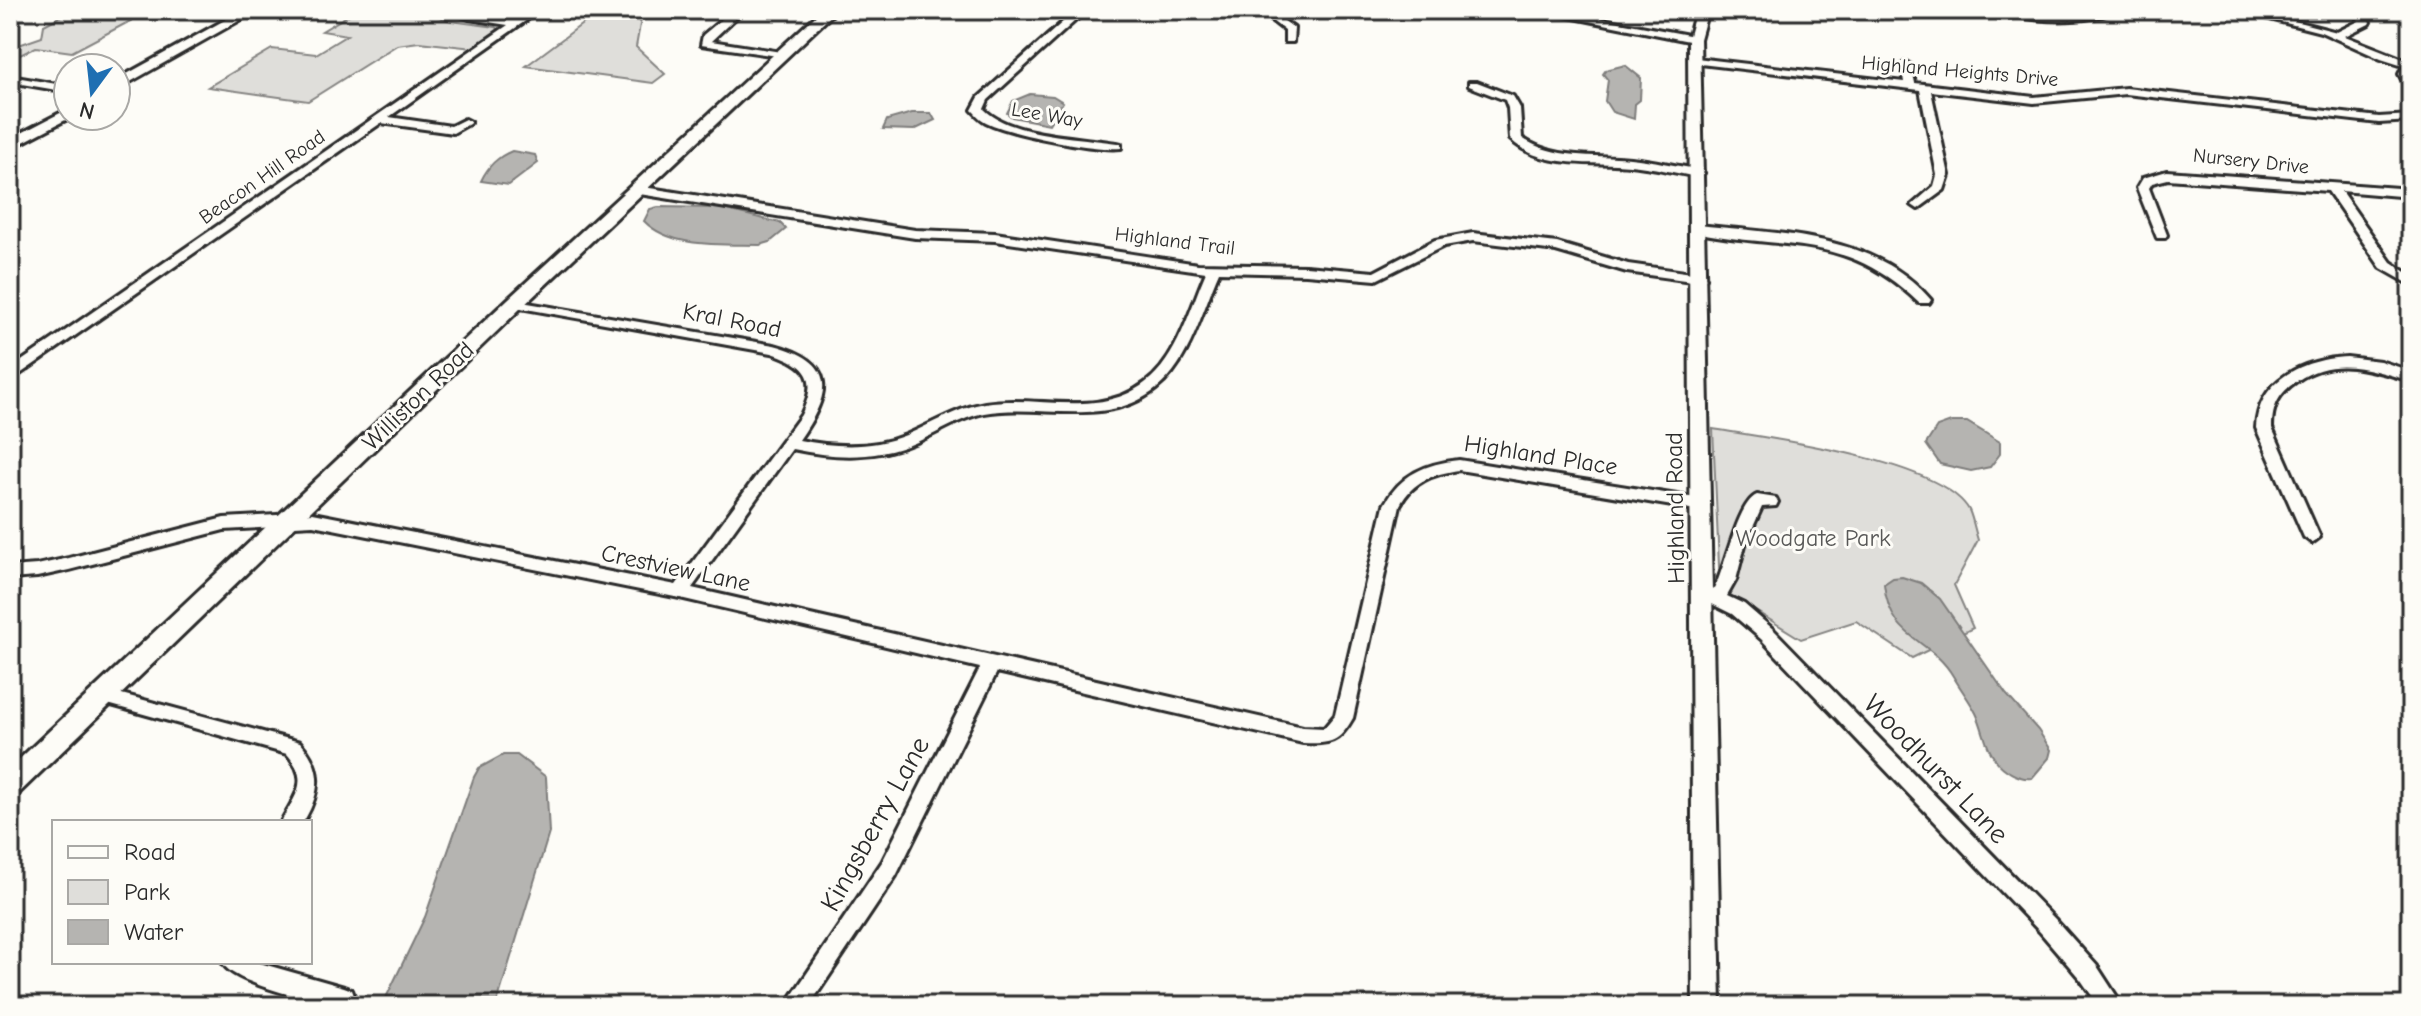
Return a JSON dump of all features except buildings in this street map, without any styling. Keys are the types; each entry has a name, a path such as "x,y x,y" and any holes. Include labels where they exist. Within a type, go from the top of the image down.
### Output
{"main road":[{"name":"Williston Road","path":"10,785 515,303 830,10"}],"street":[{"path":"132,77 252,10"},
{"path":"449,10 517,23"},
{"name":"Beacon Hill Road","path":"10,376 536,10"},
{"name":"Lee Way","path":"1082,10 983,99 978,110 987,120 1006,127 1117,146"},
{"path":"1263,10 1290,30 1289,40"},
{"path":"1539,10 1694,39"},
{"name":"Highland Road","path":"1702,10 1694,39 1702,505 1710,595 1707,1006"},
{"path":"2004,10 2047,19 2114,10"},
{"path":"2239,10 2338,35 2410,65 2404,74 2411,87"},
{"path":"2338,35 2365,22 2359,10"},
{"path":"738,11 707,37 705,43 781,55"},
{"name":"Highland Heights Drive","path":"1696,61 2051,100 2126,91 2379,120 2411,118"},
{"path":"1906,65 1910,86"},
{"path":"10,79 52,86"},
{"path":"1473,84 1509,98 1514,108 1517,141 1546,155 1579,160 1638,162 1698,173"},
{"path":"1918,205 1940,187 1943,175 1925,87"},
{"path":"379,119 453,130 465,122"},
{"path":"10,145 52,122"},
{"name":"Nursery Drive","path":"2161,235 2143,188 2155,178 2181,174 2334,190 2411,193"},
{"name":"Highland Trail","path":"637,190 915,234 995,237 1214,269 1306,270 1376,276 1440,243 1473,237 1557,247 1627,268 1699,278"},
{"path":"2334,190 2386,265 2411,281"},
{"path":"1699,229 1813,244 1858,255 1898,274 1924,300"},
{"path":"788,443 834,452 860,452 899,443 962,414 983,409 1025,406 1068,411 1102,406 1133,396 1151,387 1171,361 1214,269"},
{"name":"Kral Road","path":"515,303 792,354 815,374 819,387 808,416 680,592"},
{"path":"2312,537 2264,428 2264,409 2275,391 2304,366 2339,361 2377,365 2411,376"},
{"name":"Highland Place","path":"1328,736 1344,718 1392,505 1407,481 1422,472 1459,465 1702,505"},
{"path":"1710,595 1728,580 1737,545 1757,501 1770,502"},
{"name":"Crestview Lane","path":"10,573 37,571 224,524 313,519 680,592 1303,735 1328,736"},
{"name":"Woodhurst Lane","path":"1710,595 1738,609 1767,634 2048,926 2089,973 2112,1006"},
{"name":"Kingsberry Lane","path":"796,1006 889,869 992,663"},
{"path":"103,696 293,748 305,759 310,774 308,792 292,820"},
{"path":"236,964 244,969 344,998"}],"green space":[{"path":"72,10 151,10 72,52 36,47 10,60 10,48 42,37 44,25"},
{"path":"357,10 409,10 500,30 473,48 419,42 397,45 308,101 208,87 272,49 316,54 347,35 322,31"},
{"path":"601,10 658,10 641,19 636,47 665,74 653,83 526,66"},
{"name":"Woodgate Park","path":"1713,429 1852,454 1925,478 1952,493 1969,510 1978,540 1954,585 1973,628 1912,658 1856,621 1801,639 1720,589"}],"water":[{"path":"1625,65 1641,78 1640,100 1635,104 1634,119 1612,112 1605,101 1608,80 1603,74 1606,70"},
{"path":"1030,94 1053,96 1063,102 1049,124 1012,117 1007,113 1013,101"},
{"path":"912,113 931,113 935,120 914,130 883,129 887,120"},
{"path":"512,151 535,155 538,163 509,185 481,181 494,163"},
{"path":"719,208 780,223 786,229 770,242 760,245 683,241 655,230 644,221 650,209"},
{"path":"1951,422 1967,422 2000,442 2000,454 1990,467 1971,471 1940,464 1926,444 1937,427"},
{"path":"1902,577 1921,583 1940,599 2006,694 2051,750 2049,758 2032,778 2017,776 1998,763 1991,754 1976,713 1944,663 1902,628 1894,617 1884,584"},
{"path":"503,755 517,755 546,777 549,833 496,1006 382,1006 425,917 474,777 479,768"}]}
